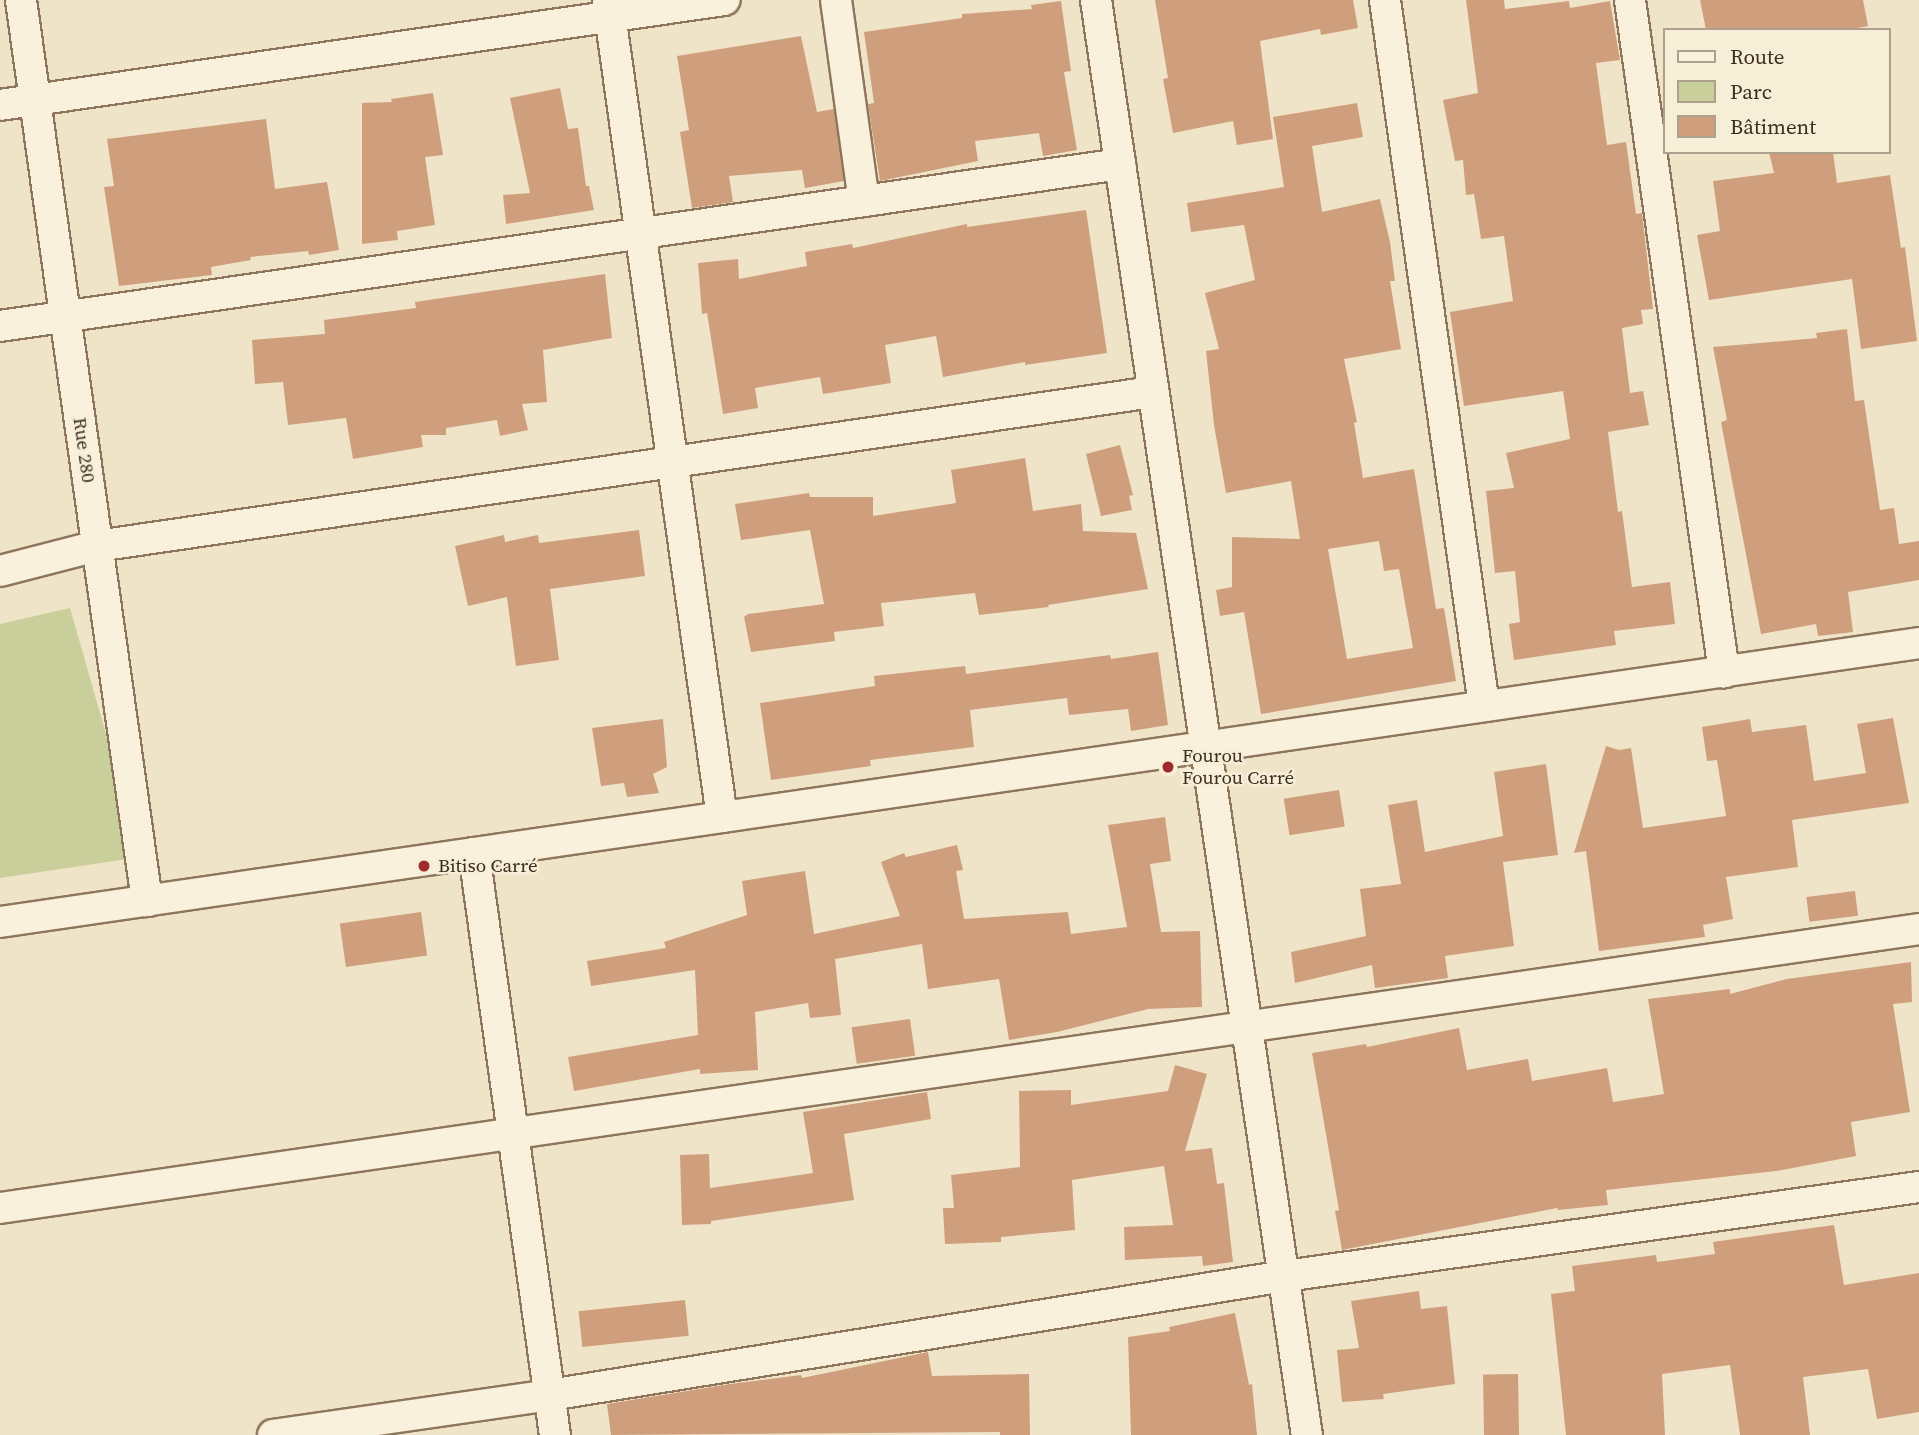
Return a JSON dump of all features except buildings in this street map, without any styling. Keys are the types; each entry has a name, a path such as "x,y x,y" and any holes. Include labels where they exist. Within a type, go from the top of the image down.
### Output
{"street":[{"name":"Rue 280","path":"21,0 147,901"},
{"path":"0,105 609,8 724,0"},
{"path":"836,0 864,201"},
{"path":"1096,0 1307,1435"},
{"path":"1385,0 1484,706"},
{"path":"1630,0 1724,672"},
{"path":"609,8 722,817"},
{"path":"0,327 1120,164"},
{"path":"0,571 97,546 1153,392"},
{"path":"0,922 1919,643"},
{"path":"474,853 555,1435"},
{"path":"0,1208 1919,929"},
{"path":"273,1435 550,1395 1285,1276 1919,1188"}],"green space":[{"path":"70,608 141,857 0,878 0,624"}],"place":[{"name":"Fourou Fourou Carré","path":"1168,767"},
{"name":"Bitiso Carré","path":"424,866"}]}
